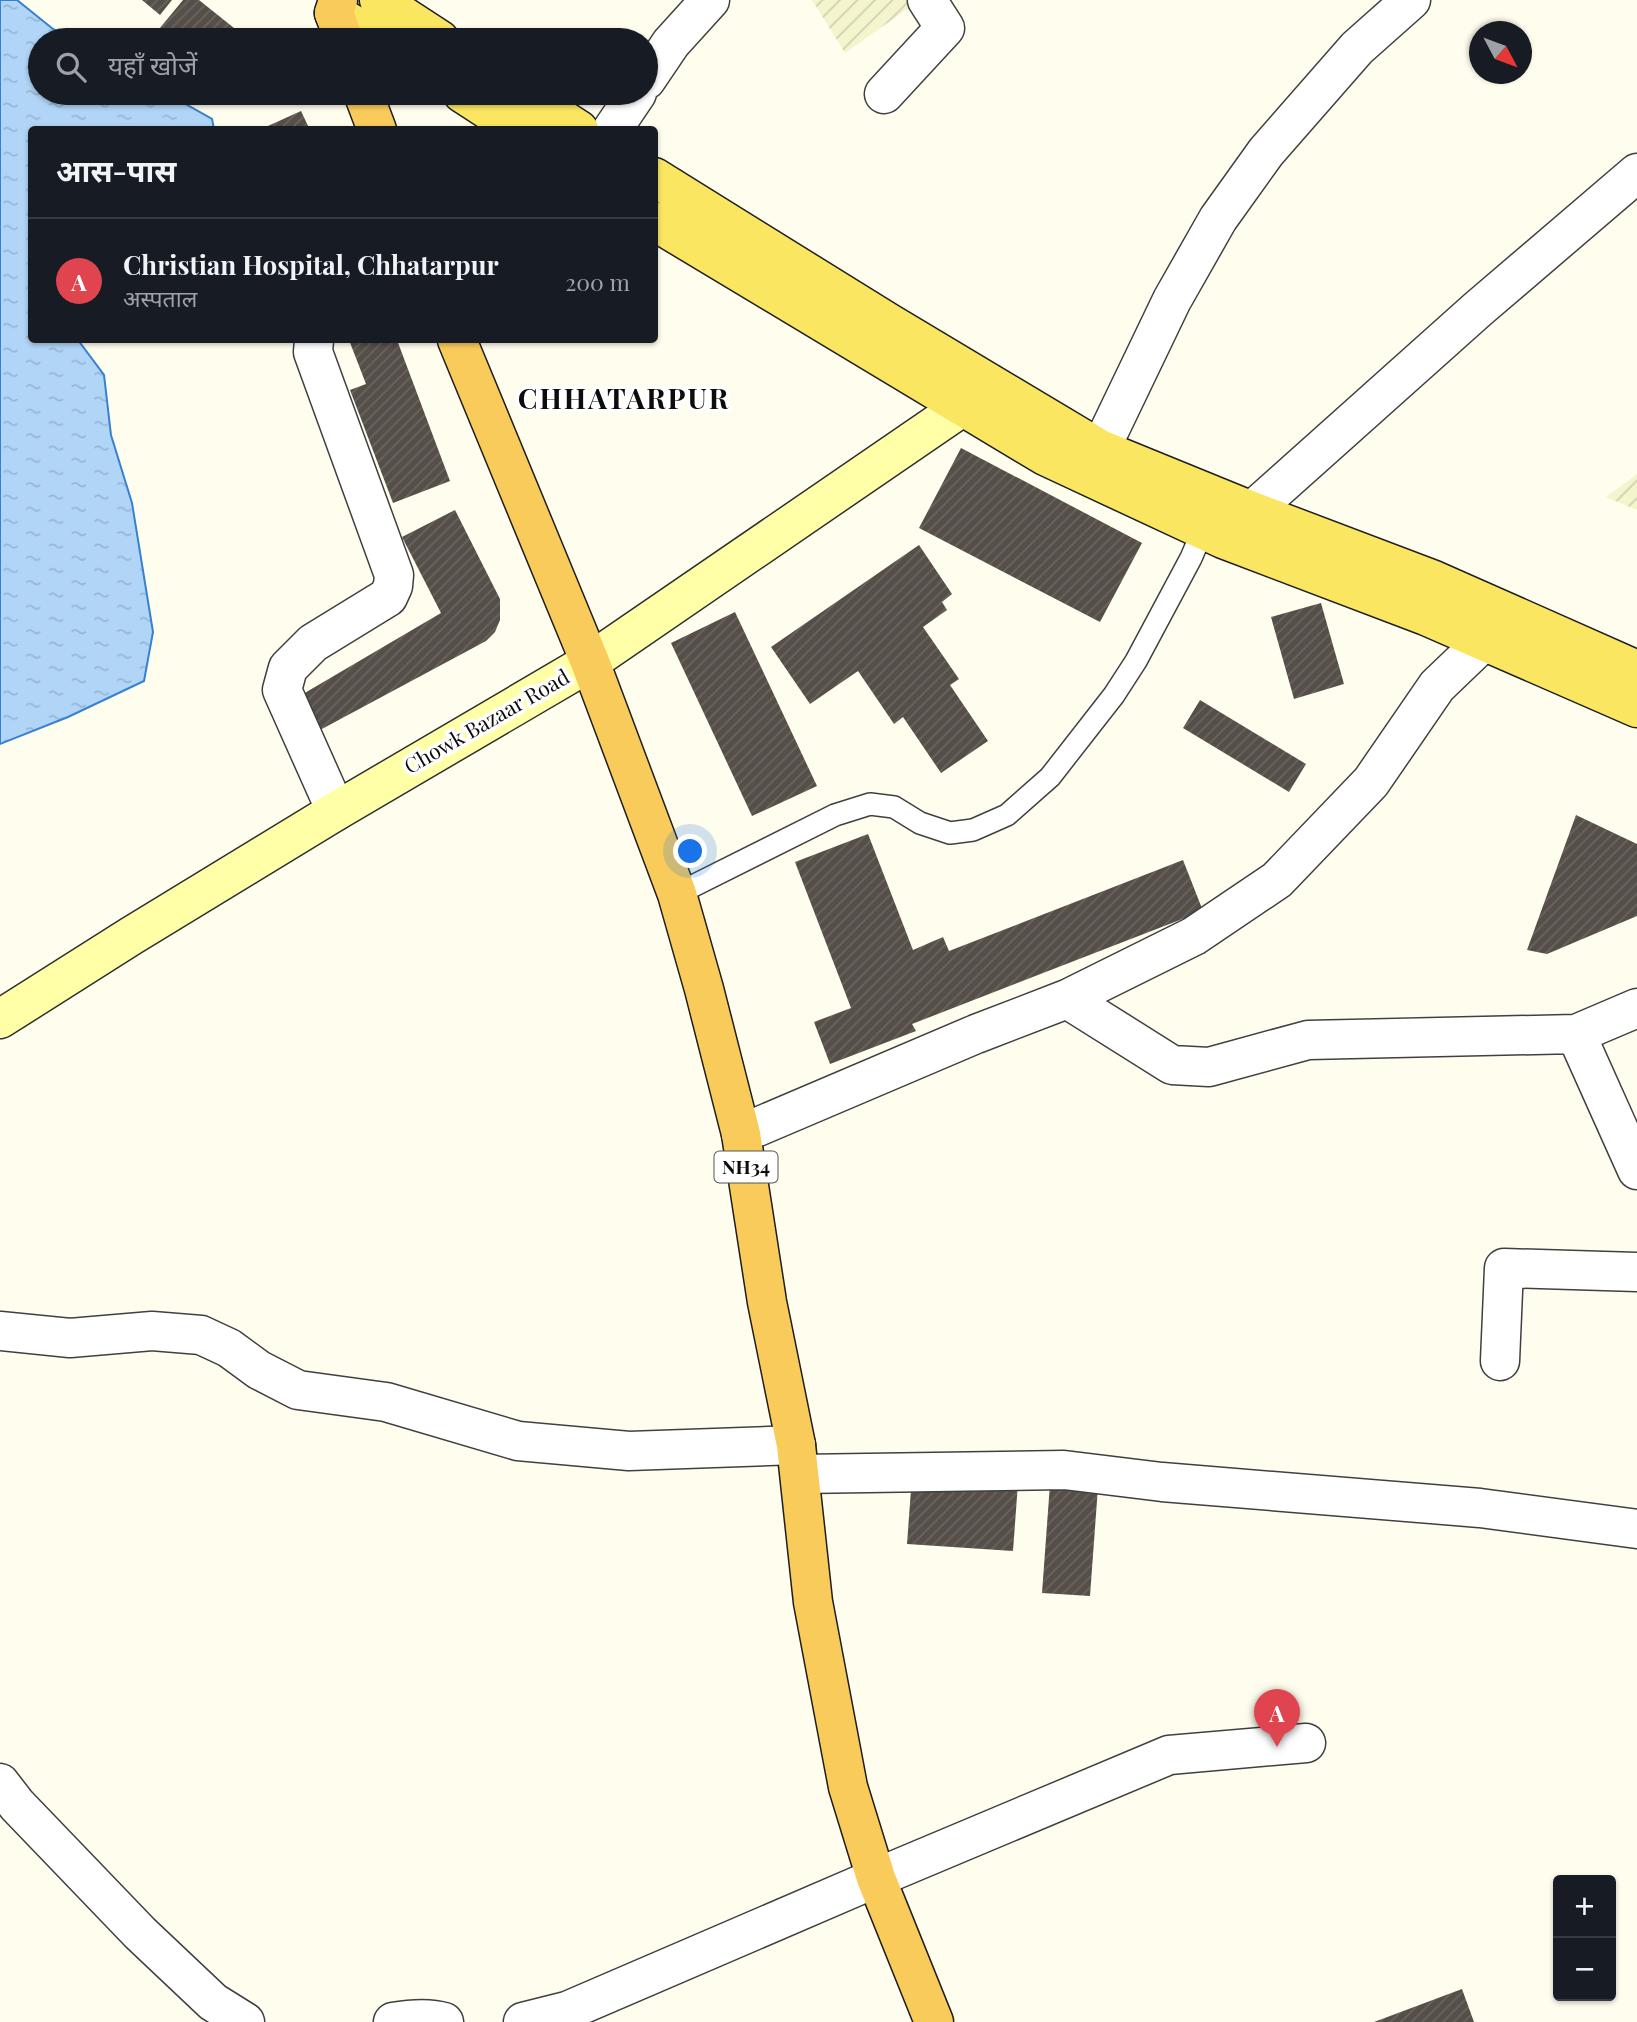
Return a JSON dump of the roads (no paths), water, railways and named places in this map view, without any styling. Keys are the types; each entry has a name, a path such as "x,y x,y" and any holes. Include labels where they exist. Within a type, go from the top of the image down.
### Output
{"highway":[{"path":"368,105 375,126"},
{"name":"NH34","path":"458,343 590,662 677,894 704,989 741,1134 767,1302 798,1459 813,1602 848,1787 876,1878 934,2022"}],"main road":[{"path":"379,0 422,28"},
{"path":"331,13 358,28"},
{"path":"480,105 513,126"},
{"path":"540,105 573,126"},
{"path":"658,179 889,323 1094,462 1203,530 1485,640 1637,708"},
{"path":"658,223 1045,456 1094,462 1252,511 1434,580 1637,670"},
{"name":"Chowk Bazaar Road","path":"0,1019 335,811 590,662 962,407"}],"street":[{"path":"658,62 671,43 710,0"},
{"path":"884,94 945,28 927,0"},
{"path":"1094,462 1172,300 1218,219 1275,141 1357,48 1411,0"},
{"path":"615,126 629,105"},
{"path":"1241,547 1252,511 1478,309 1637,173"},
{"path":"314,343 313,352 394,575 394,586 388,597 313,643 288,668 282,690 335,811"},
{"path":"741,1134 964,1039 1067,999 1194,936 1277,880 1371,782 1437,686 1485,640"},
{"path":"1067,999 1172,1065 1209,1067 1308,1040 1576,1034 1637,1008"},
{"path":"1576,1034 1637,1170"},
{"path":"1500,1361 1504,1268 1637,1272"},
{"path":"0,1331 70,1338 152,1331 201,1335 229,1348 259,1370 298,1390 386,1402 518,1441 629,1451 1064,1470 1162,1482 1480,1508 1637,1529"},
{"path":"523,2022 567,2011 1169,1755 1306,1743"},
{"path":"6,1799 213,2002 245,2022"},
{"path":"393,2022 410,2019 444,2022"}],"lane":[{"path":"677,894 835,815 870,804 894,807 920,822 950,833 973,830 1007,815 1050,778 1114,695 1136,661 1203,530"}],"water":[{"path":"0,0 17,0 52,28 28,28 28,105 187,105 212,119 213,126 28,126 28,343 80,343 104,375 111,435 132,503 153,632 144,681 68,717 0,744"}],"place":[{"name":"Christian Hospital, Chhatarpur","path":"1277,1747"}],"district":[{"name":"CHHATARPUR","path":"624,399"}]}
